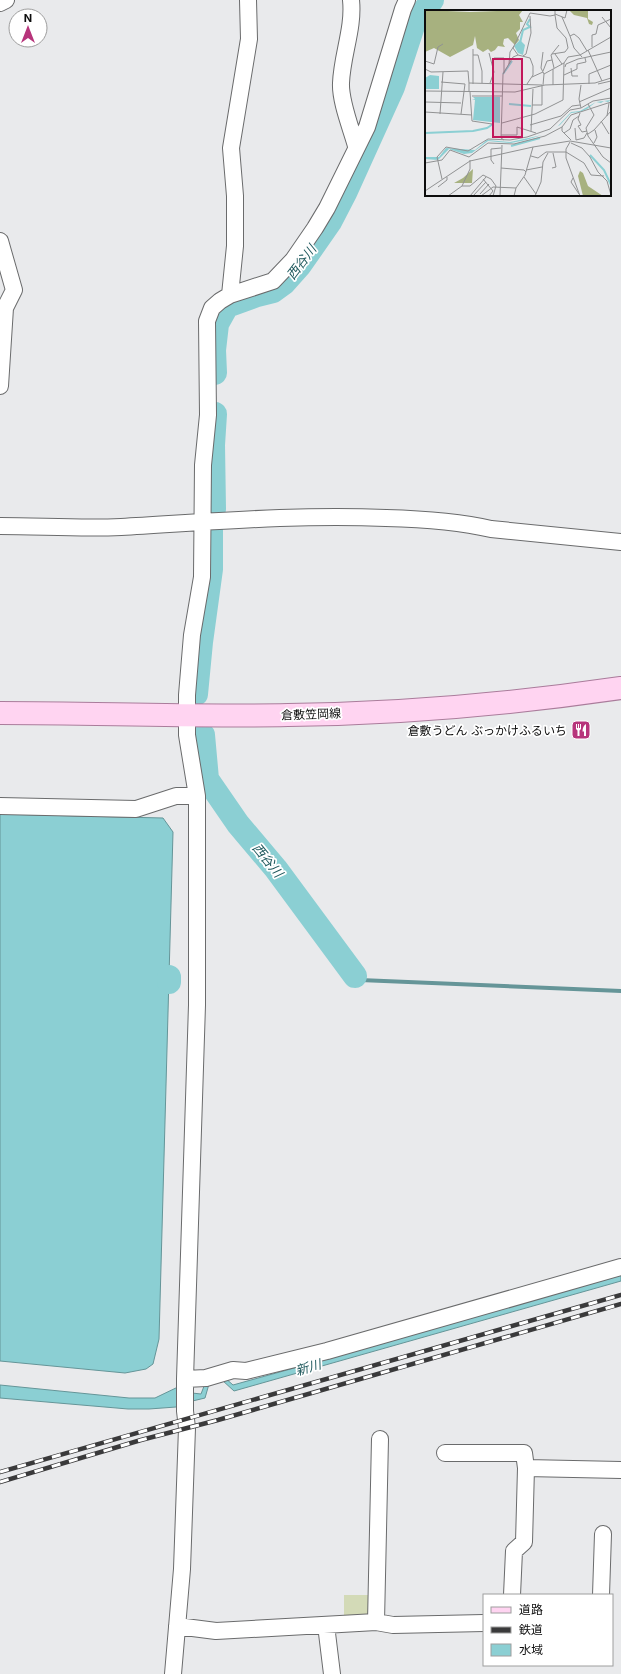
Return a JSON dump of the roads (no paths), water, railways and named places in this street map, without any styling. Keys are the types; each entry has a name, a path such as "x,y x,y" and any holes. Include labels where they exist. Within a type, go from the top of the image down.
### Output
{"main road":[{"name":"倉敷笠岡線","path":"0,713 83,713 186,716 289,715 448,708 546,699 621,688"}],"street":[{"path":"0,3 6,0"},
{"path":"230,295 235,246 235,196 231,148 249,39 248,0"},
{"path":"350,0 352,14 341,83 346,111 356,146"},
{"path":"173,1674 182,1569 187,1428 185,1411 185,1379 197,1005 198,796 186,735 186,716 192,635 202,577 203,465 208,415 207,321 212,308 230,295 273,281 293,260 327,208 356,146 367,127 407,0"},
{"path":"0,241 14,290 5,308 0,386"},
{"path":"0,526 118,527 354,516 423,519 472,524 491,529 621,542"},
{"path":"0,806 136,809 176,796 198,796"},
{"path":"185,1379 206,1378 233,1370 246,1372 254,1370 348,1345 621,1267"},
{"path":"376,1622 380,1439"},
{"path":"445,1453 524,1453 526,1468 524,1542 514,1551 512,1594"},
{"path":"526,1468 621,1470"},
{"path":"601,1594 603,1534"},
{"path":"177,1626 216,1631 376,1622 392,1625 483,1623"},
{"path":"326,1625 332,1674"}],"water":[{"path":"0,814 163,818 173,832 159,1339 153,1364 146,1369 125,1373 0,1361"},
{"name":"新川","path":"621,1275 621,1281 234,1391 222,1380 209,1384 205,1398 180,1404 176,1407 128,1409 0,1398 0,1385 129,1398 155,1398 180,1386 192,1393 201,1394 206,1381 224,1377 233,1385 345,1352"}],"waterway":[{"name":"西谷川","path":"215,373 214,350 217,324 227,306 273,291 284,283 300,265 330,222 345,193 393,87 413,26 432,0"},
{"name":"西谷川","path":"214,509 213,445 215,414"},
{"name":"西谷川","path":"196,694 201,642 211,569 211,529"},
{"name":"西谷川","path":"203,735 207,779 238,824 276,869 355,976"},
{"path":"355,976 360,980 621,991"},
{"path":"169,977 169,982"}],"railway":[{"path":"0,1472 621,1295"},
{"path":"0,1482 141,1440 218,1420 621,1304"}],"place":[{"name":"倉敷うどん ぶっかけふるいち","path":"581,730"}]}
